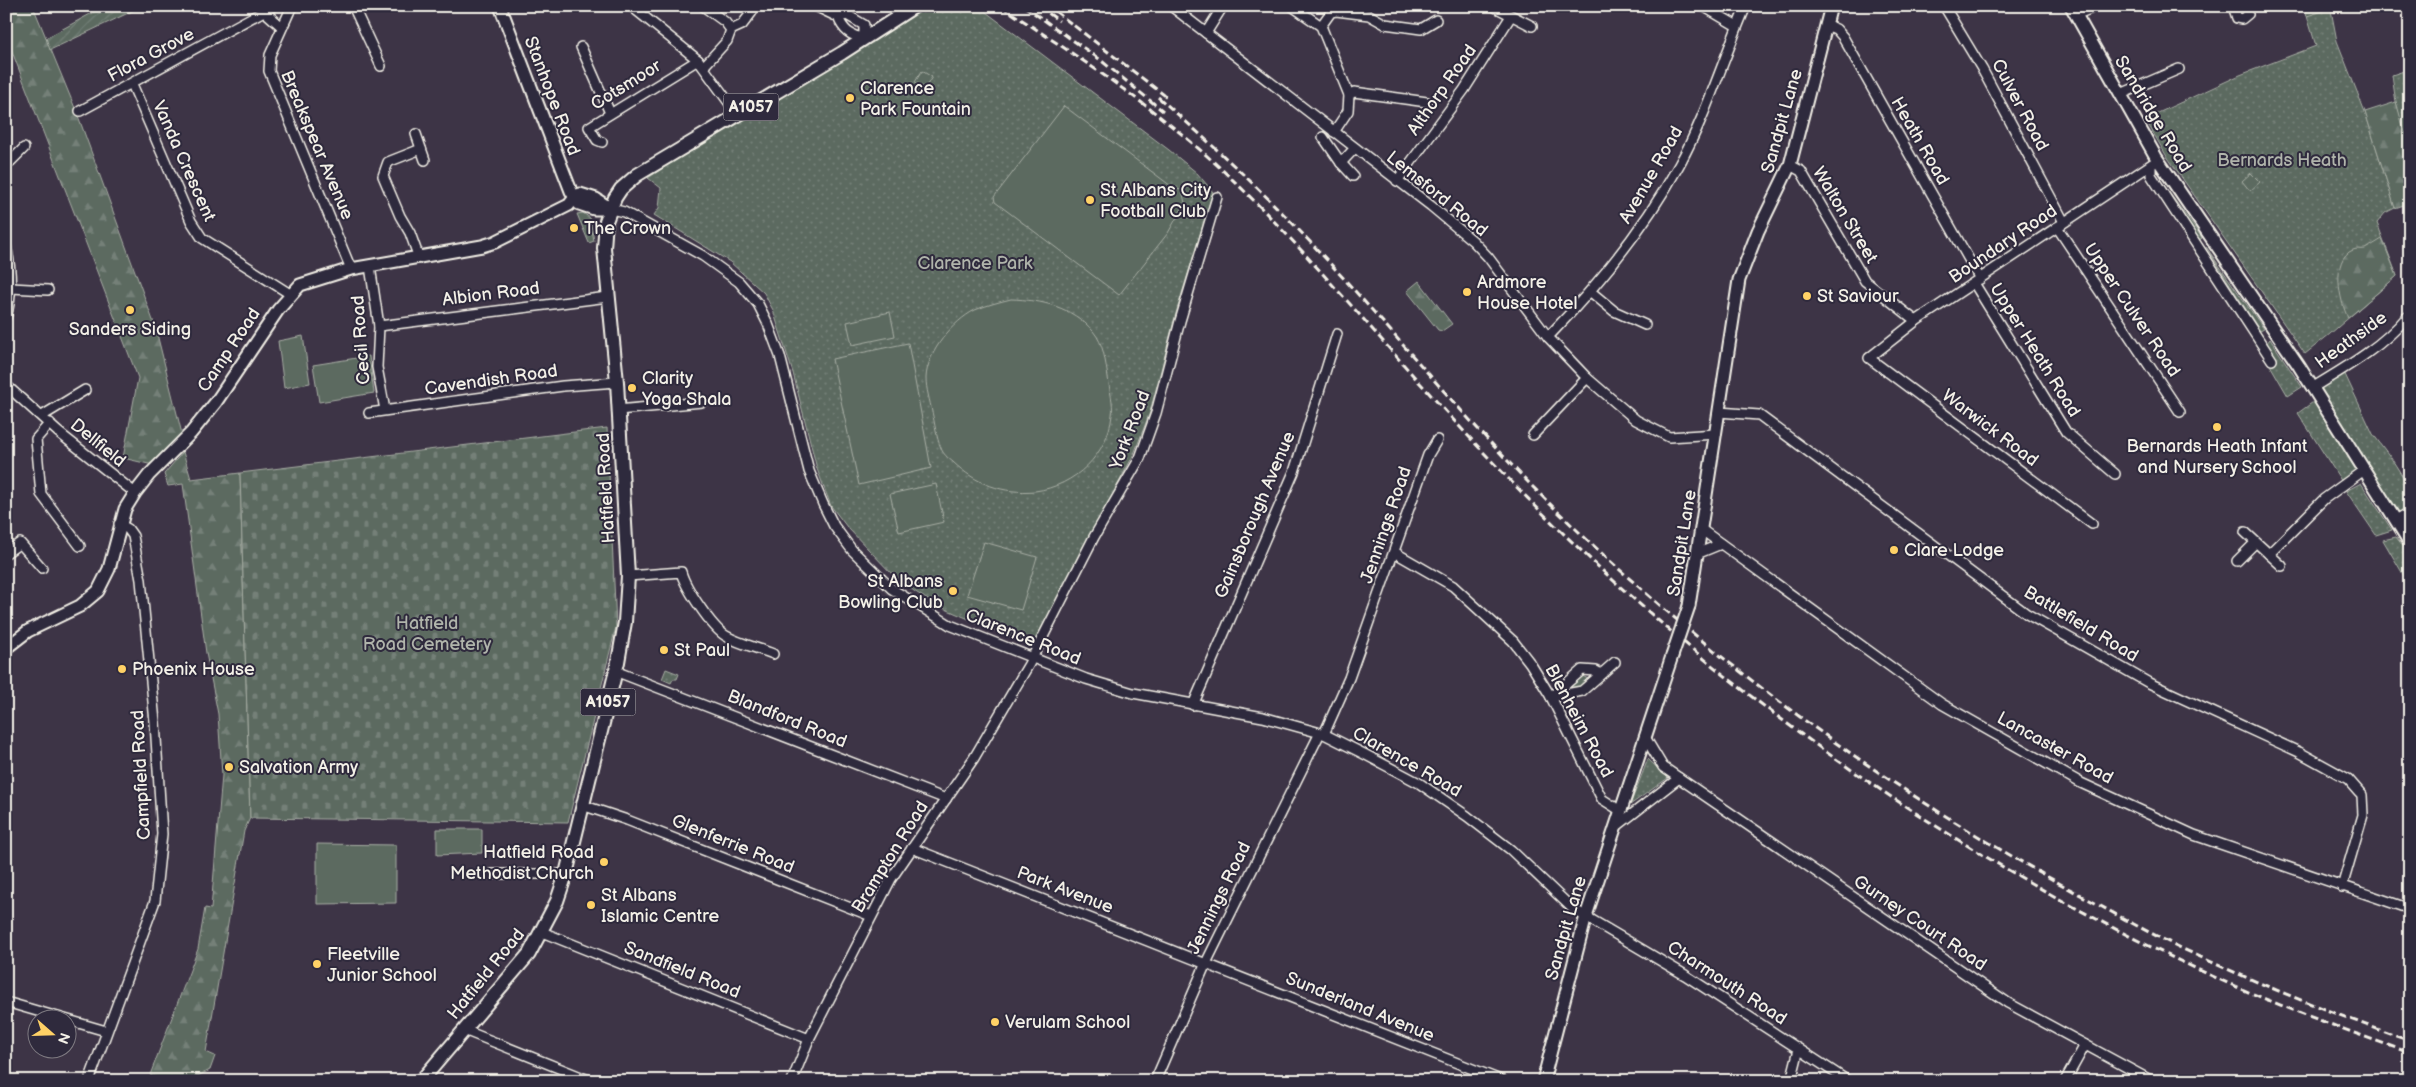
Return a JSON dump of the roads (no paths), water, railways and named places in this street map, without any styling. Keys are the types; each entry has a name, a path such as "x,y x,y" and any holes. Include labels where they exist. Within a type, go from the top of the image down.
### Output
{"main road":[{"name":"Hatfield Road","path":"420,1081 528,954 542,932 557,900 566,874 616,671 625,622 628,576 617,382 604,248 606,222 611,209 621,189 637,175 915,6"}],"street":[{"name":"Flora Grove","path":"80,111 273,6"},
{"name":"Breakspear Avenue","path":"292,6 270,55 268,70 352,269"},
{"path":"353,6 381,66"},
{"name":"Stanhope Road","path":"500,6 564,176 575,197"},
{"path":"631,6 701,63 738,115"},
{"path":"703,6 725,22 731,30"},
{"path":"815,6 838,17 847,16 864,24 864,38 852,36 842,26 838,17"},
{"name":"Lemsford Road","path":"1171,6 1473,241 1488,257 1548,338 1587,378 1636,420 1669,437 1716,434"},
{"path":"1206,33 1223,6"},
{"path":"1292,6 1321,26 1349,95 1348,111 1334,132"},
{"path":"1493,6 1532,26"},
{"path":"1704,6 1737,26"},
{"name":"Avenue Road","path":"1548,338 1591,292 1643,224 1679,164 1710,98 1746,6"},
{"name":"Sandpit Lane","path":"1543,1081 1586,916 1689,606 1699,553 1739,280 1758,231 1790,165 1831,6"},
{"name":"Culver Road","path":"1944,6 1982,70 2060,224"},
{"path":"2073,10 2097,6"},
{"path":"2233,6 2237,18 2242,19 2248,14 2245,6"},
{"name":"Sandridge Road","path":"2073,10 2121,94 2155,163 2210,237 2272,328 2410,542"},
{"path":"264,11 282,27"},
{"path":"1321,26 1331,12 1336,11 1369,15 1385,24 1421,29 1436,20"},
{"name":"Cotsmoor","path":"602,142 596,140 589,127 610,113 701,63 727,41 731,30 742,25 752,12"},
{"name":"Althorp Road","path":"1397,181 1464,90 1511,16"},
{"name":"Heath Road","path":"1826,25 1836,30 1843,37 1977,281"},
{"path":"581,47 610,113"},
{"path":"2121,94 2179,69"},
{"name":"Vanda Crescent","path":"132,84 191,221 202,238 290,294"},
{"path":"1349,95 1354,92 1427,102"},
{"path":"416,134 425,160"},
{"path":"1324,136 1341,163 1353,176"},
{"path":"6,166 24,148"},
{"path":"1341,163 1355,148"},
{"path":"419,258 383,176 388,162 421,149"},
{"name":"Boundary Road","path":"1868,358 1916,321 2060,224 2155,163"},
{"name":"Sandridge Road","path":"2155,163 2151,175 2272,360"},
{"name":"Walton Street","path":"1790,165 1801,171 1865,281 1916,321"},
{"name":"York Road","path":"1031,659 1094,537 1140,458 1162,395 1180,321 1217,196"},
{"path":"575,197 578,204 594,209 611,209"},
{"name":"Camp Road","path":"6,648 28,631 80,606 98,591 109,570 119,524 125,509 135,493 149,475 191,433 216,402 290,294 300,285 311,280 352,269 419,258 495,242 569,205 575,197"},
{"name":"Clarence Road","path":"611,209 624,212 703,256 739,282 758,304 765,316 780,356 814,484 834,526 866,565 892,589 950,625 1031,659 1104,684 1193,705 1263,717 1322,734 1419,783 1467,816 1511,850 1573,909 1586,916"},
{"name":"Upper Culver Road","path":"2060,224 2180,412"},
{"path":"2197,246 2210,237"},
{"path":"6,245 10,261 10,288 6,317"},
{"name":"Cecil Road","path":"370,266 379,326 376,367 385,410"},
{"name":"Upper Heath Road","path":"1977,281 2066,432 2115,474"},
{"path":"10,288 48,290"},
{"path":"1591,292 1614,311 1645,325"},
{"name":"Albion Road","path":"379,326 608,297"},
{"name":"Heathside","path":"2312,388 2343,369 2395,331 2407,317"},
{"path":"2258,337 2272,328"},
{"name":"Gainsborough Avenue","path":"1193,705 1222,634 1294,472 1337,334"},
{"name":"Warwick Road","path":"1868,358 2092,524"},
{"path":"1533,435 1587,378"},
{"name":"Cavendish Road","path":"369,413 563,386 617,382"},
{"name":"Dellfield","path":"6,385 135,493"},
{"name":"Dellfield","path":"42,416 85,390"},
{"path":"618,410 702,402"},
{"name":"Battlefield Road","path":"1719,412 1759,415 2027,614 2149,683 2299,752 2348,779 2362,795 2363,815 2342,887"},
{"path":"50,423 36,439 41,494 80,546"},
{"name":"Jennings Road","path":"1155,1081 1206,963 1349,678 1428,455 1437,440"},
{"path":"2269,554 2324,499 2364,470"},
{"path":"2396,520 2410,512"},
{"name":"Campfield Road","path":"89,1081 155,901 162,825 142,580 134,536 128,529 119,524"},
{"name":"Lancaster Road","path":"1702,530 1942,704 2081,783 2194,835 2410,909"},
{"path":"2245,532 2282,566"},
{"path":"2237,561 2255,542"},
{"path":"6,553 20,543 42,568"},
{"path":"1699,553 1721,544"},
{"name":"Blenheim Road","path":"1394,552 1453,586 1498,626 1530,663 1551,697 1602,799 1621,811"},
{"path":"628,576 681,572 683,579 695,598 717,628 725,635 773,654"},
{"name":"Brampton Road","path":"792,1081 809,1038 891,879 974,758 1031,659"},
{"path":"1551,697 1582,691 1615,662"},
{"path":"1551,697 1582,670 1596,671 1601,674"},
{"name":"Blandford Road","path":"616,671 946,799"},
{"name":"Gurney Court Road","path":"1645,737 1663,767 1678,778 2008,1003 2152,1081"},
{"path":"1617,826 1678,778"},
{"name":"Glenferrie Road","path":"582,805 627,820 871,916"},
{"name":"Park Avenue","path":"912,848 1206,963"},
{"path":"491,874 566,874"},
{"name":"Charmouth Road","path":"1586,916 1685,975 1848,1081"},
{"name":"Sandfield Road","path":"542,932 809,1038"},
{"name":"Sunderland Avenue","path":"1206,963 1503,1081"},
{"path":"6,1002 106,1031"},
{"path":"464,1030 591,1081"},
{"path":"2065,1081 2086,1045"},
{"path":"1791,1081 1799,1049"}],"railway":[{"path":"1001,6 1139,101 1166,121 1217,165 1289,237 1459,426 1565,535 1636,601 1710,664 1788,724 1869,782 1952,836 2037,887 2123,933 2210,975 2259,996 2410,1053"},
{"path":"1024,6 1098,58 1163,111"},
{"path":"1039,6 1059,21"},
{"path":"1055,11 1168,98"},
{"path":"1158,97 1229,161 1297,228 1498,451 1589,542 1653,599 1786,707 1856,757 1927,804 2000,849 2154,935 2265,985 2410,1041"}],"place":[{"name":"Clarence Park Fountain","path":"850,98"},
{"name":"St Albans City Football Club","path":"1090,200"},
{"name":"The Crown","path":"574,228"},
{"name":"Ardmore House Hotel","path":"1467,292"},
{"name":"St Saviour","path":"1807,296"},
{"name":"Sanders Siding","path":"130,310"},
{"name":"Clarity Yoga Shala","path":"632,388"},
{"name":"Bernards Heath Infant and Nursery School","path":"2217,427"},
{"name":"Clare Lodge","path":"1894,550"},
{"name":"St Albans Bowling Club","path":"953,591"},
{"name":"St Paul","path":"664,650"},
{"name":"Phoenix House","path":"122,669"},
{"name":"Salvation Army","path":"229,767"},
{"name":"Hatfield Road Methodist Church","path":"604,862"},
{"name":"St Albans Islamic Centre","path":"591,905"},
{"name":"Fleetville Junior School","path":"317,964"},
{"name":"Verulam School","path":"995,1022"}],"park label":[{"name":"Bernards Heath","path":"2282,160"},
{"name":"Clarence Park","path":"975,263"},
{"name":"Hatfield Road Cemetery","path":"427,633"}]}
